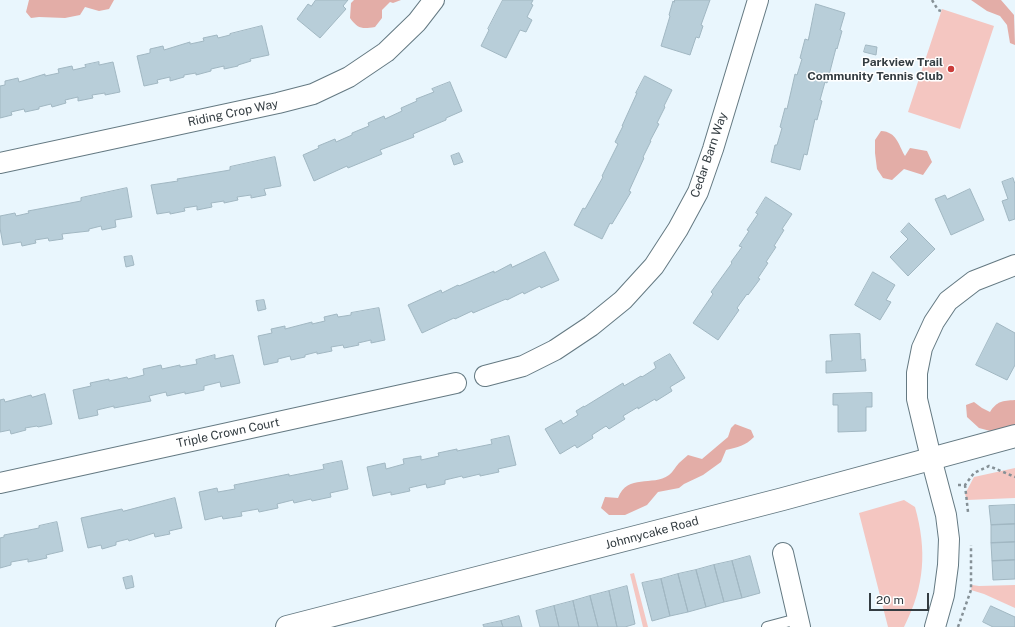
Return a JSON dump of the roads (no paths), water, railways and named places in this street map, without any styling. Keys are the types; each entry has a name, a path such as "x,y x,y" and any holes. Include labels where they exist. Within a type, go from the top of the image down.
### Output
{"street":[{"name":"Riding Crop Way","path":"0,163 278,103 313,94 348,77 386,52 417,22 434,0"},
{"name":"Cedar Barn Way","path":"485,376 523,366 555,350 591,326 623,300 654,266 678,229 698,192 713,149 758,0"},
{"path":"935,627 944,595 948,565 949,539 946,514 917,398 917,373 922,348 934,322 948,301 974,281 1015,265"},
{"name":"Triple Crown Court","path":"0,483 456,383"},
{"name":"Johnnycake Road","path":"287,627 783,499 1015,436"},
{"path":"783,553 799,623"}],"lane":[{"path":"767,627 799,623"}],"place":[{"name":"Parkview Trail Community Tennis Club","path":"951,69"}]}
